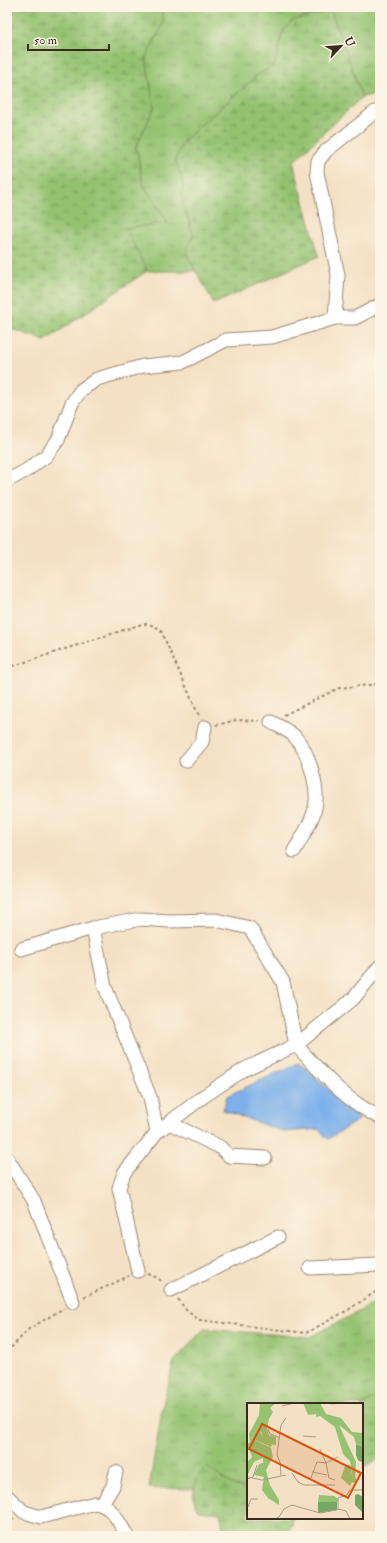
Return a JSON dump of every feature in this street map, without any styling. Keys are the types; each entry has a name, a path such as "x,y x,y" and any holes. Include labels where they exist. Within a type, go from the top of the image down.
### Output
{"street":[{"path":"335,318 338,275 317,172 318,161 326,151 375,112"},
{"path":"7,481 27,470 46,456 58,440 72,403 81,390 97,379 143,366 183,362 226,340 272,336 335,318 355,318 380,305"},
{"path":"271,722 294,735 305,750 311,765 315,789 315,812 294,851"},
{"path":"186,761 202,742 205,727"},
{"path":"21,949 93,928 141,919 169,921 216,920 250,928 283,982 296,1045 325,1076 351,1100 380,1117"},
{"path":"93,928 105,987 150,1097 157,1132"},
{"path":"138,1271 119,1188 124,1172 157,1132 204,1096 245,1070 296,1045 353,999 380,966"},
{"path":"169,1123 220,1147 229,1156 265,1158"},
{"path":"7,1158 34,1201 73,1302"},
{"path":"171,1290 278,1237"},
{"path":"310,1268 380,1265"},
{"path":"102,1504 113,1486 116,1472"},
{"path":"7,1496 24,1512 41,1517 95,1503 102,1504 114,1514 127,1536"}],"path":[{"path":"7,668 142,624 150,624 157,627 161,631 205,727 237,720 271,722 339,688 380,684"},
{"path":"7,1352 29,1329 73,1302 138,1271 158,1278 171,1290 186,1310 199,1320 306,1333 348,1310 380,1289"}],"green space":[{"path":"7,7 161,7 164,23 146,57 154,108 136,147 143,184 168,223 126,228 147,271 45,341 15,330 7,330"},
{"path":"161,7 376,7 380,9 380,93 362,97 331,11 283,31 275,65 259,74 184,140 175,160 183,181 182,200 193,234 186,253 196,271 147,271 125,228 168,223 143,184 136,147 154,108 146,57 164,23"},
{"path":"331,11 362,97 293,162 319,256 214,304 186,253 193,234 182,200 183,181 175,160 184,140 259,74 275,65 283,31 293,20"},
{"path":"377,1302 380,1306 380,1396 363,1404 363,1403 247,1403 247,1488 231,1484 207,1468 202,1471 194,1489 149,1488 163,1404 174,1361 204,1329 310,1337"},
{"path":"380,1396 380,1458 363,1467 363,1404"},
{"path":"207,1467 231,1484 247,1488 247,1519 293,1519 287,1536 225,1536 220,1513 199,1511 196,1506 194,1500 194,1488 203,1471"}],"water":[{"path":"298,1063 307,1069 360,1119 328,1139 319,1129 284,1132 223,1110 227,1096"}]}
